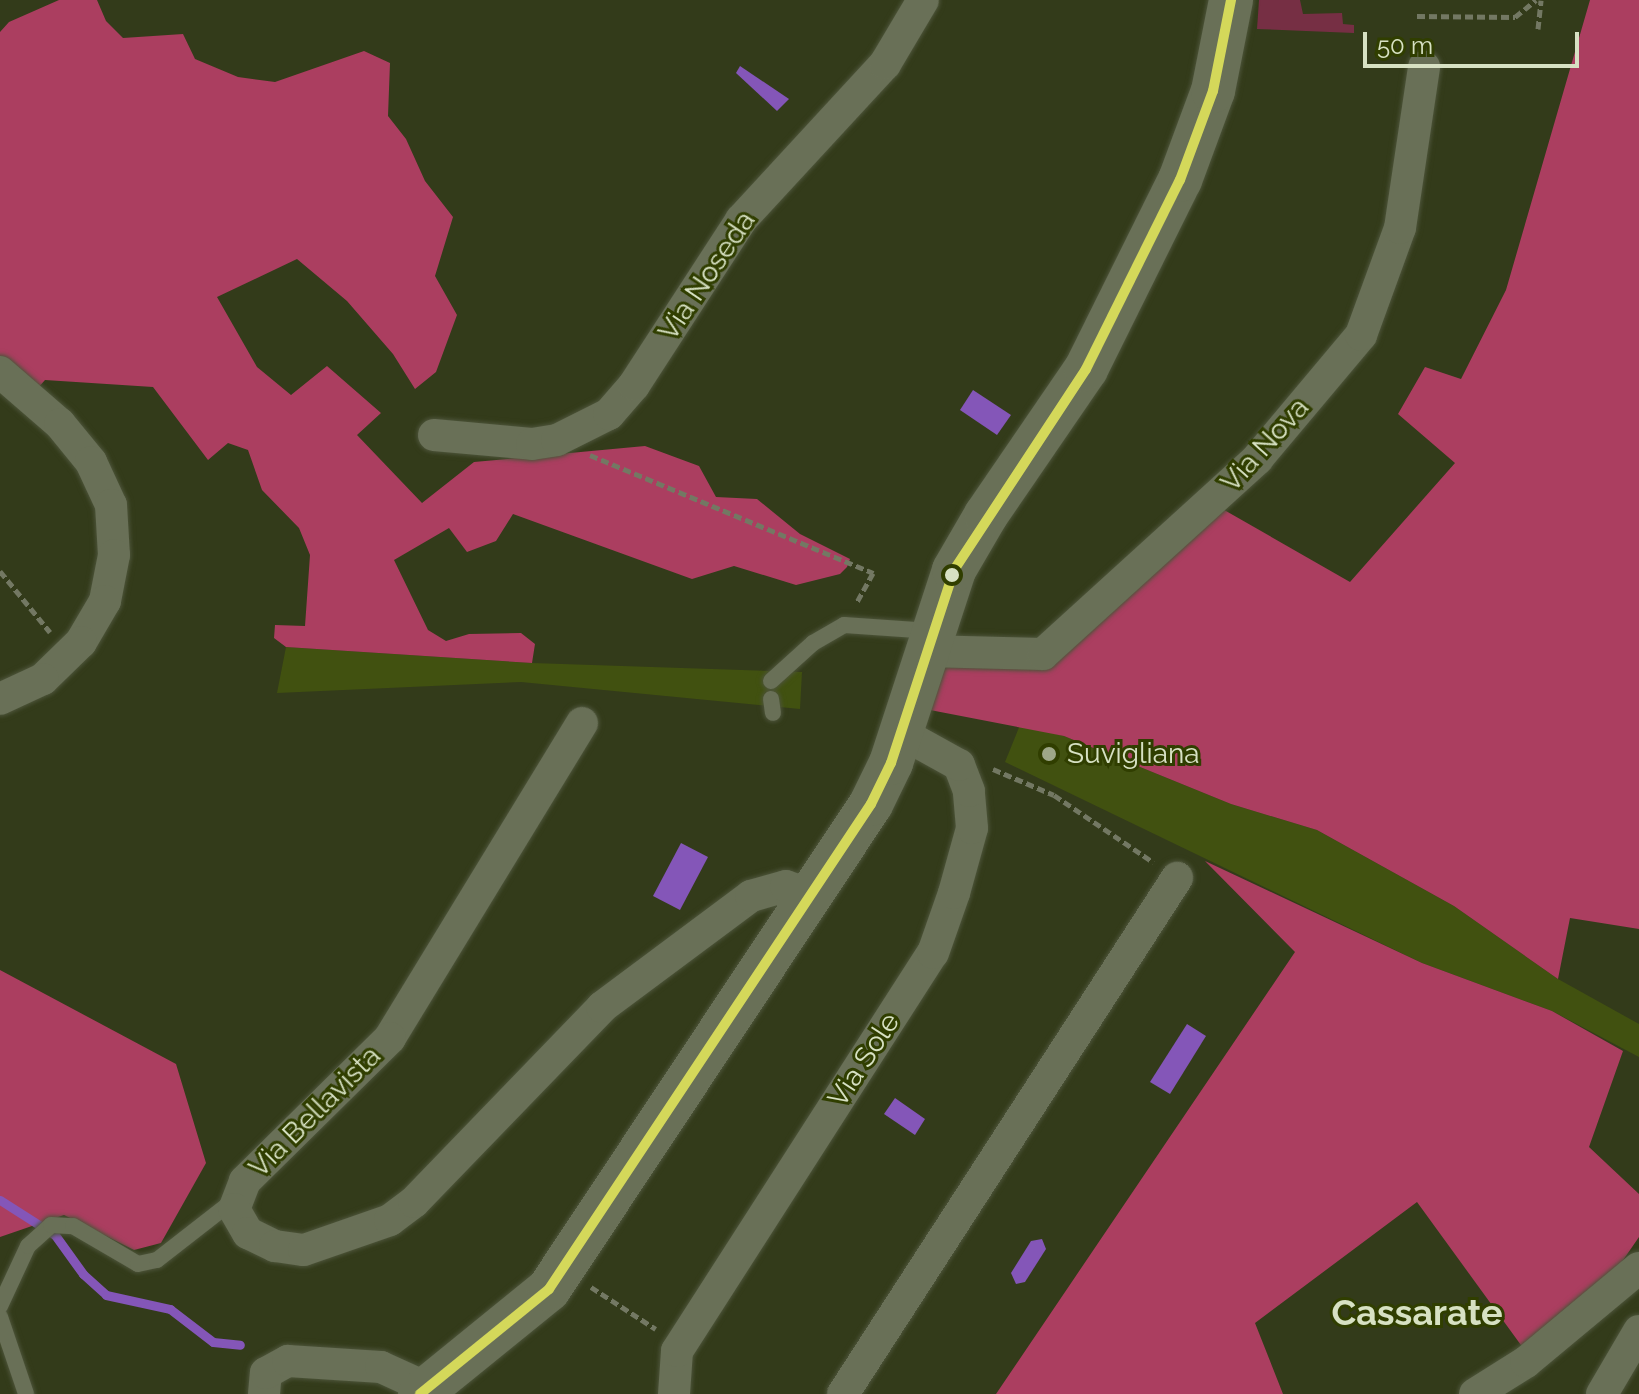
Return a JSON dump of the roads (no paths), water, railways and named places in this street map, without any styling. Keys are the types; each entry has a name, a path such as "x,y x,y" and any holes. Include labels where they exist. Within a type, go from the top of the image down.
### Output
{"main road":[{"path":"424,1391 534,1306 563,1269 871,804 901,733 928,641 968,544 1070,397 1180,180 1213,91 1231,0"}],"street":[{"name":"Via Noseda","path":"434,435 506,446 557,440 592,424 622,401 741,220 885,64 923,0"},
{"name":"Via Nova","path":"928,641 1043,654 1257,459 1361,335 1400,228 1424,67"},
{"path":"0,372 78,444 111,505 111,580 95,623 69,655 43,679 0,699"},
{"name":"Via Bellavista","path":"582,723 390,1038 245,1181 235,1199 234,1209 248,1233 292,1250 320,1247 390,1220 414,1202 602,1007 751,896 786,886 811,895"},
{"name":"Via Sole","path":"674,1394 681,1345 933,953 972,828 969,791 959,765 901,733"},
{"path":"843,1394 1177,878"},
{"path":"1475,1394 1526,1362 1639,1268"},
{"path":"1602,1394 1639,1331"},
{"path":"264,1394 266,1373 288,1361 381,1367 424,1391"}],"lane":[{"path":"771,681 813,643 844,625 928,641"},
{"path":"0,1306 28,1246 51,1225 73,1226 138,1264 157,1260 235,1199"},
{"path":"0,1317 26,1394"}],"waterway":[{"path":"0,1200 55,1235 83,1274 106,1295 170,1309 213,1342 240,1345"}],"place":[{"name":"Suvigliana","path":"1049,754"}],"district":[{"name":"Cassarate","path":"1417,1313"}]}
